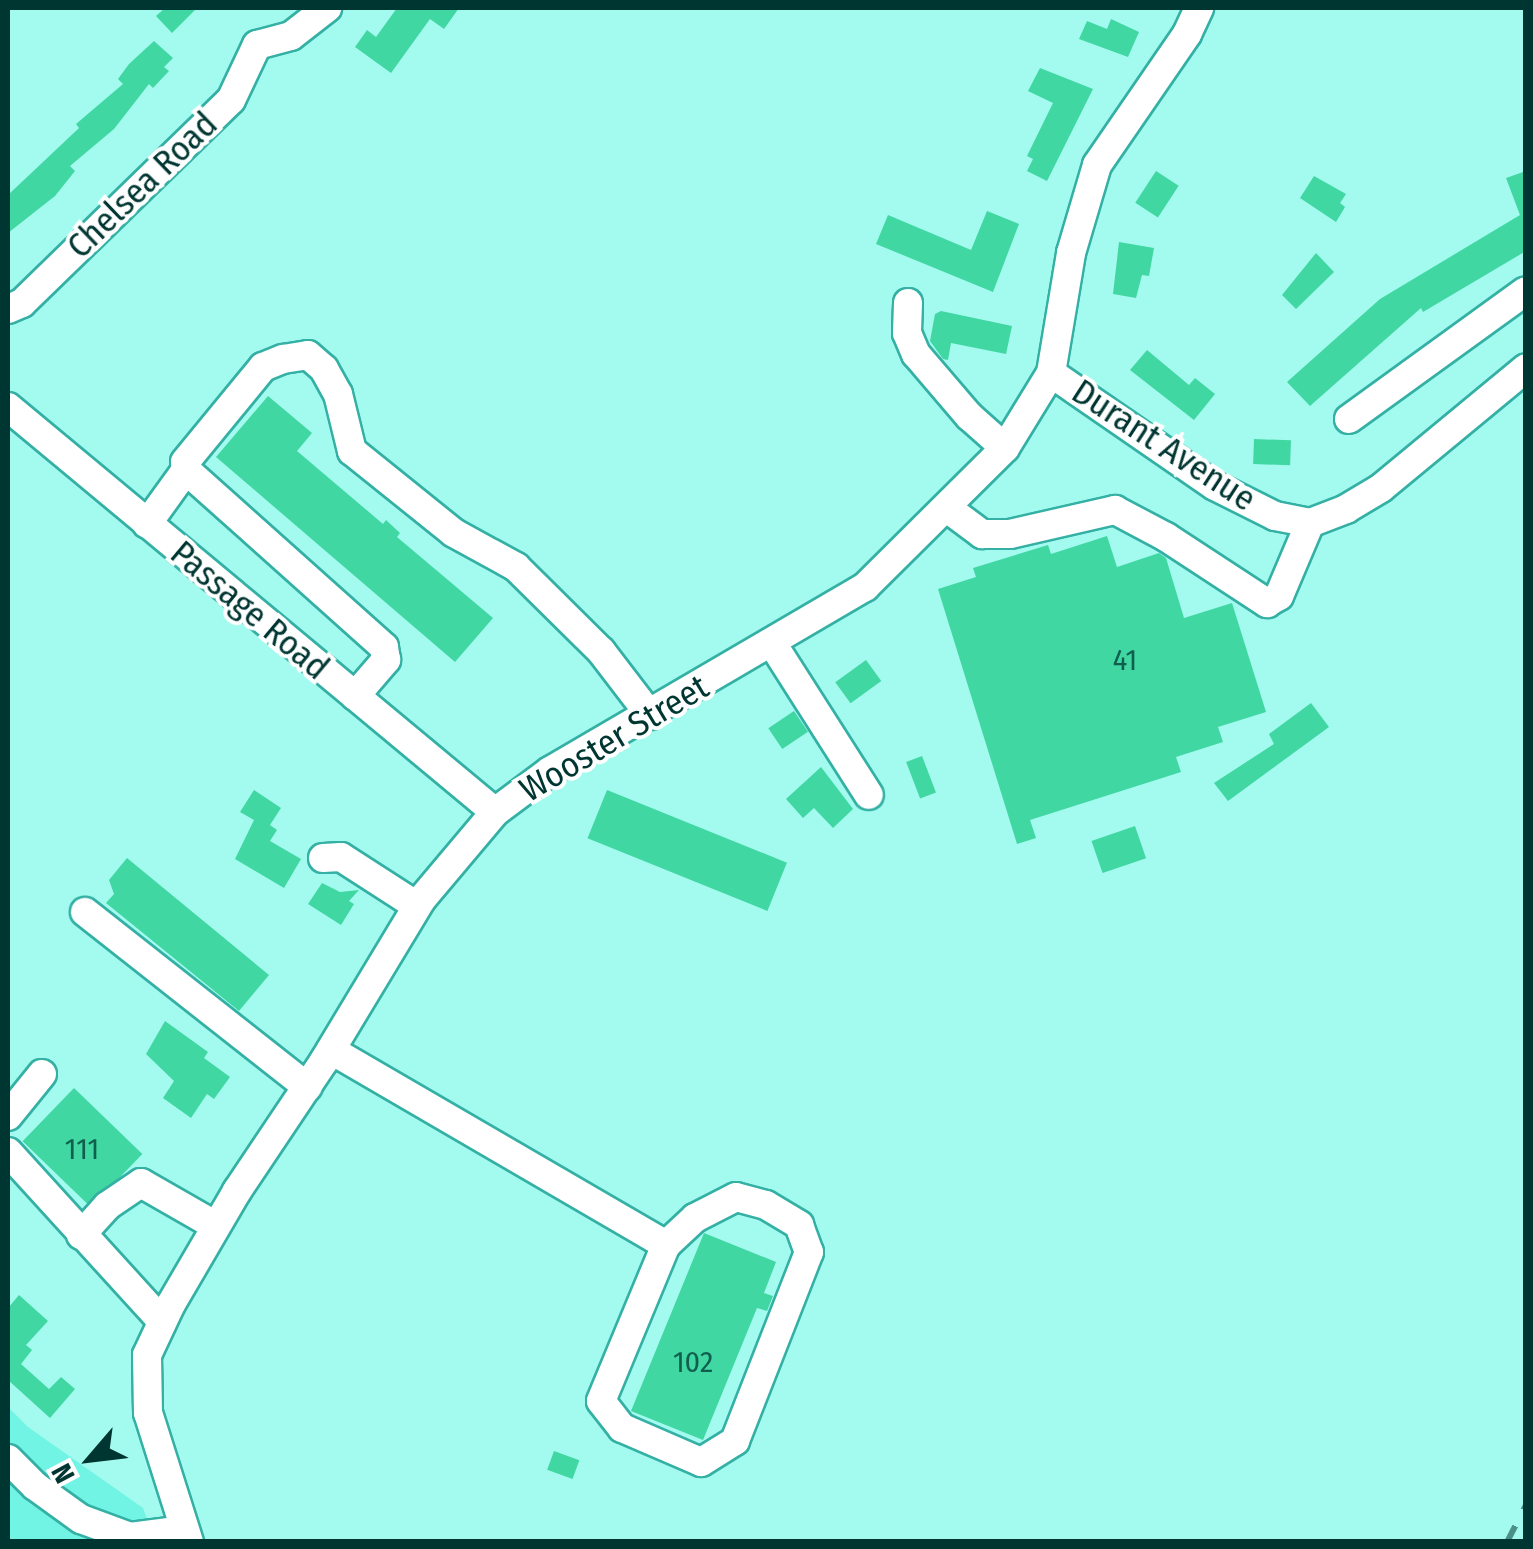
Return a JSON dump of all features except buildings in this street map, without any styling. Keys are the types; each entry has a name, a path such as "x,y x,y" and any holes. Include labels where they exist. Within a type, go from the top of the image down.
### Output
{"street":[{"name":"Chelsea Road","path":"8,309 22,302 230,100 257,44 290,36 327,8"},
{"name":"Wooster Street","path":"187,1536 148,1414 147,1355 216,1226 418,906 494,812 550,771 650,716 864,587 1005,448 1051,373 1071,254 1097,166 1187,34 1199,8"},
{"path":"1349,419 1526,291"},
{"path":"908,302 907,333 916,354 969,416 1005,448"},
{"path":"354,696 386,660 384,647 186,470 185,462 263,367 308,355 324,368 338,394 352,451 454,533 516,567 602,650 650,716"},
{"name":"Durant Avenue","path":"1051,373 1215,486 1275,516 1310,523"},
{"path":"947,508 982,534 1010,534 1115,510 1166,537 1267,603 1279,596 1310,523 1346,509 1381,488 1524,373"},
{"name":"Passage Road","path":"8,407 494,812"},
{"path":"147,524 186,470"},
{"path":"772,642 869,795"},
{"path":"323,858 342,857 418,906"},
{"path":"85,912 306,1087"},
{"path":"330,1050 666,1244"},
{"path":"8,1116 42,1074"},
{"path":"8,1152 162,1322"},
{"path":"81,1235 107,1206 141,1183 216,1226"},
{"path":"736,1197 766,1205 799,1224 809,1252 734,1441 702,1462 622,1428 601,1401 666,1244 695,1218 736,1197"},
{"path":"8,1458 36,1486 80,1519 130,1537 187,1536"}],"shaded area":[{"path":"8,1407 28,1427 143,1508 155,1541 8,1541"}],"railway":[{"path":"1507,1542 1526,1505"}]}
